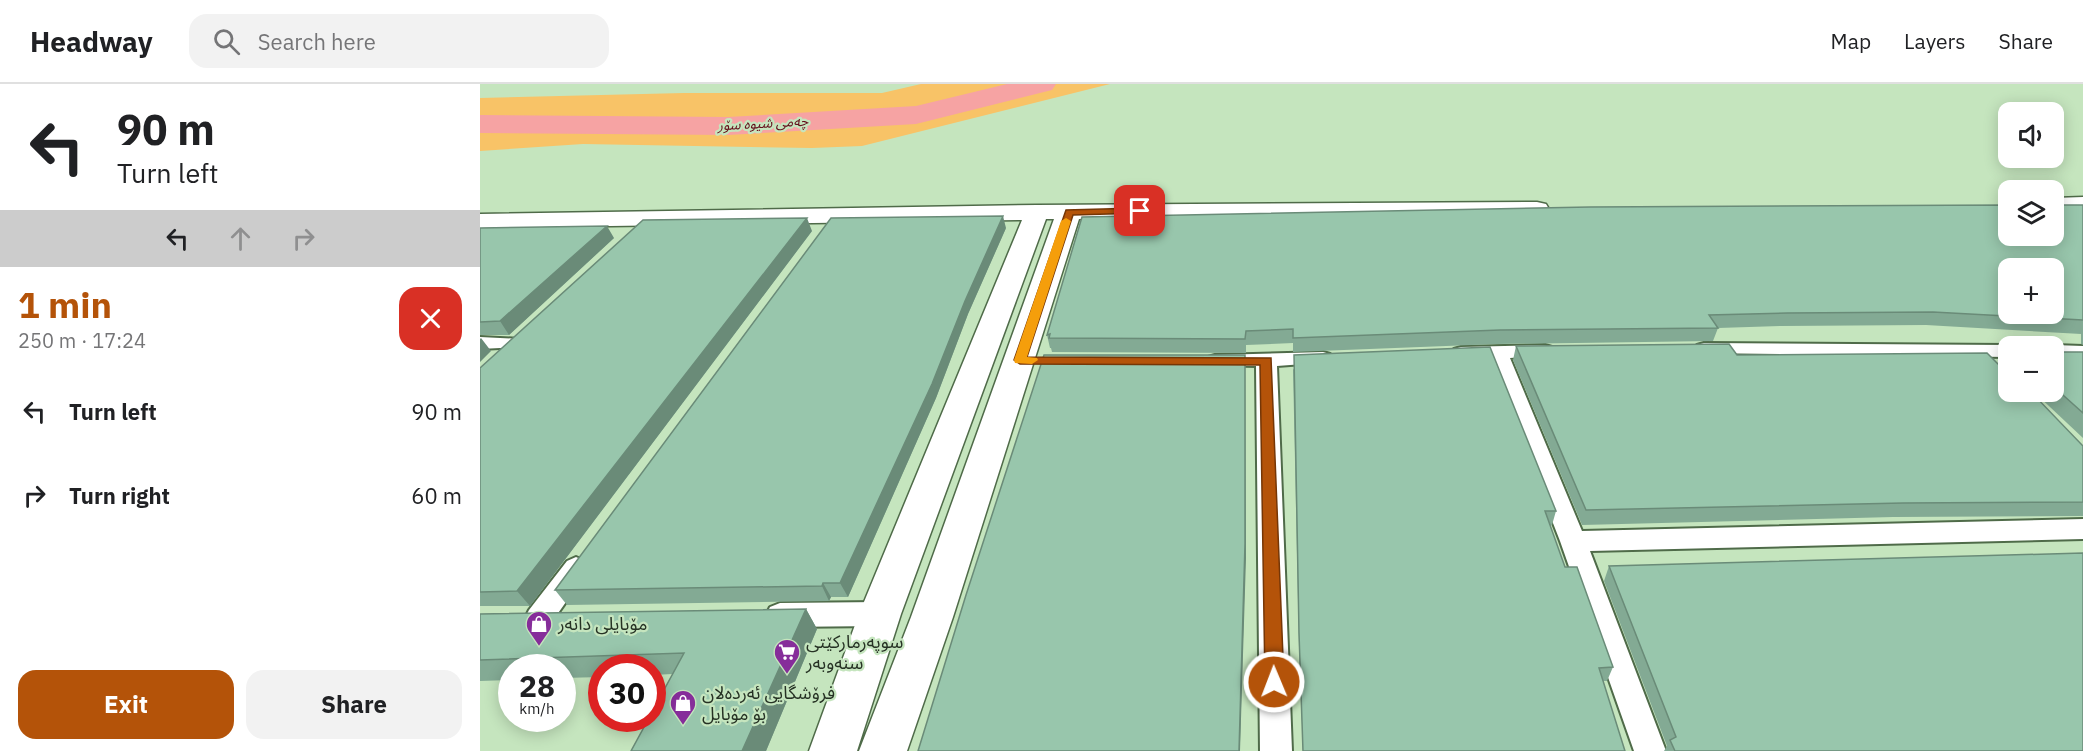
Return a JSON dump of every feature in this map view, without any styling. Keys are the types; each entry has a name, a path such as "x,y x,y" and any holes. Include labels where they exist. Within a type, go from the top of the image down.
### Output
{"street":[{"path":"2064,205 2083,204"},
{"path":"480,221 641,226 829,225 1053,212 1558,208"},
{"path":"883,751 1032,360 1053,212"},
{"path":"833,751 880,614 1053,212"},
{"path":"497,359 531,327"},
{"path":"480,343 514,343"},
{"path":"1680,350 1998,351"},
{"path":"1977,350 1998,371"},
{"path":"1439,354 1566,351"},
{"path":"2064,351 2083,352"},
{"path":"1497,352 1573,541 1650,751"},
{"path":"1196,361 1347,358"},
{"path":"1266,361 1276,751"},
{"path":"1573,541 2083,529"},
{"path":"575,618 528,618 589,551"},
{"path":"751,615 880,614"}],"shaded area":[{"path":"921,84 1110,84 862,146 812,148 583,144 480,151 480,98 684,93 882,93"}],"building":[{"path":"1998,205 1998,246 2064,246 2064,205 2083,205 2083,320 2064,319 2064,258 1998,258 1998,315 1933,312 1787,313 1709,315 1718,328 1500,330 1293,338 1293,329 1246,331 1245,339 1049,338 1050,334 1047,335 1082,217 1590,207"},
{"path":"1003,216 965,301 932,384 840,583 823,583 822,586 555,590 831,218"},
{"path":"807,218 517,591 480,592 480,368 643,220"},
{"path":"607,226 500,321 480,322 480,228"},
{"path":"1729,344 1737,355 1987,353 1998,364 1998,402 2041,402 2083,446 2083,502 1903,503 1586,510 1516,346"},
{"path":"1490,347 1556,511 1545,511 1565,567 1577,567 1613,667 1599,668 1625,751 1303,751 1294,355"},
{"path":"2064,352 2083,352 2083,413 2064,396"},
{"path":"1044,355 1245,355 1245,544 1239,751 918,751"},
{"path":"2083,553 2083,751 1675,751 1670,740 1676,737 1609,566"},
{"path":"806,609 742,751 631,751 641,732 666,732 666,686 684,653 588,654 588,656 576,657 576,654 498,654 498,659 480,660 480,614"}],"waterway":[{"name":"چەمی شیوە سۆر","path":"480,124 728,126 916,115 1042,84"}],"slow traffic":[{"path":"1032,360 1020,360 1066,221"}],"place":[{"name":"مۆبایلی دانەر","path":"539,647"},
{"name":"سوپەرمارکێتی سنەوبەر","path":"787,675"},
{"name":"فرۆشگایی ئەردەلان بۆ مۆبایل","path":"683,726"}],"route":[{"path":"1140,211 1069,212 1020,360 1266,361 1274,682"}]}
